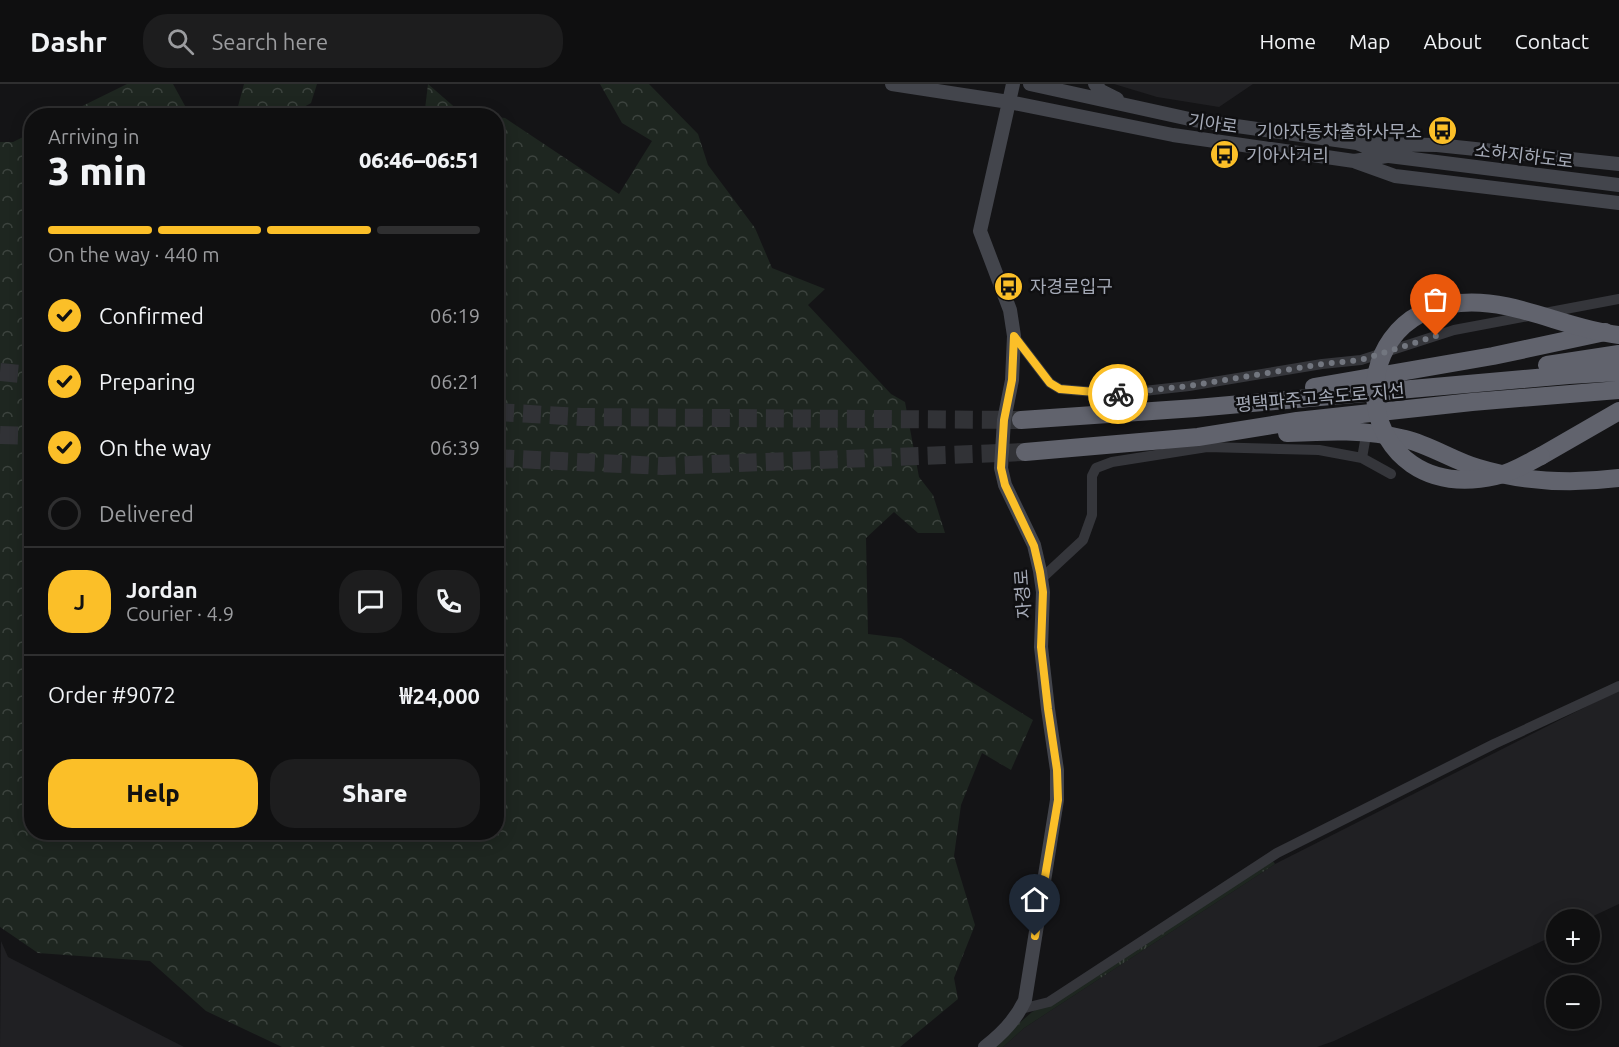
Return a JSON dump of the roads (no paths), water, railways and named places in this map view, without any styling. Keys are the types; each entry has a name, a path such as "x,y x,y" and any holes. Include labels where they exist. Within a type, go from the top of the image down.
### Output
{"highway":[{"path":"1619,335 1499,304 1464,302 1438,306 1424,312 1397,333 1387,345 1376,372 1374,396 1377,415 1392,446 1409,462 1432,475 1462,480 1507,473 1542,456 1619,411"},
{"path":"1196,408 1493,356 1619,330"},
{"path":"1467,385 1497,373 1619,354"},
{"name":"평택파주고속도로 지선","path":"1021,420 1196,408 1619,372"},
{"name":"평택파주고속도로 지선","path":"1025,452 1198,437 1297,421 1472,402 1619,390"},
{"path":"1198,437 1339,431 1375,433 1408,440 1478,468 1520,477 1556,482 1619,478"}],"main road":[{"name":"기아로","path":"892,84 1009,102 1173,135 1354,161 1389,156"},
{"path":"1009,102 1013,84"},
{"name":"기아로","path":"1030,84 1194,120 1358,144 1389,156"},
{"path":"1095,84 1101,91 1132,107"},
{"name":"자경로","path":"985,1047 1018,1016 1025,1000 1058,800 1057,770 1041,647 1043,592 1041,579 1034,546 1005,485 1001,468 1004,420 1012,380 1014,336 1010,310 980,231 1009,102"},
{"path":"1358,144 1437,145 1619,164"},
{"name":"소하지하도로","path":"1389,156 1619,185"},
{"path":"1354,161 1395,176 1619,203"}],"street":[{"path":"1014,336 1050,383 1060,389 1117,394 1188,386 1322,364 1360,366 1454,330 1619,299"},
{"path":"1362,458 1365,441"},
{"path":"1041,579 1083,540 1092,514 1092,476 1096,468 1112,462 1207,447 1319,450 1362,458 1391,474"},
{"path":"1021,1008 1049,1002 1277,853 1494,744 1619,686"}],"tunnel":[{"path":"0,372 24,374"},
{"path":"504,412 582,417 1020,420"},
{"path":"0,435 24,436"},
{"path":"504,458 662,466 1025,452"}],"place":[{"name":"기아자동차출하사무소","path":"1443,131"},
{"name":"기아사거리","path":"1225,155"},
{"name":"자경로입구","path":"1009,286"}]}
